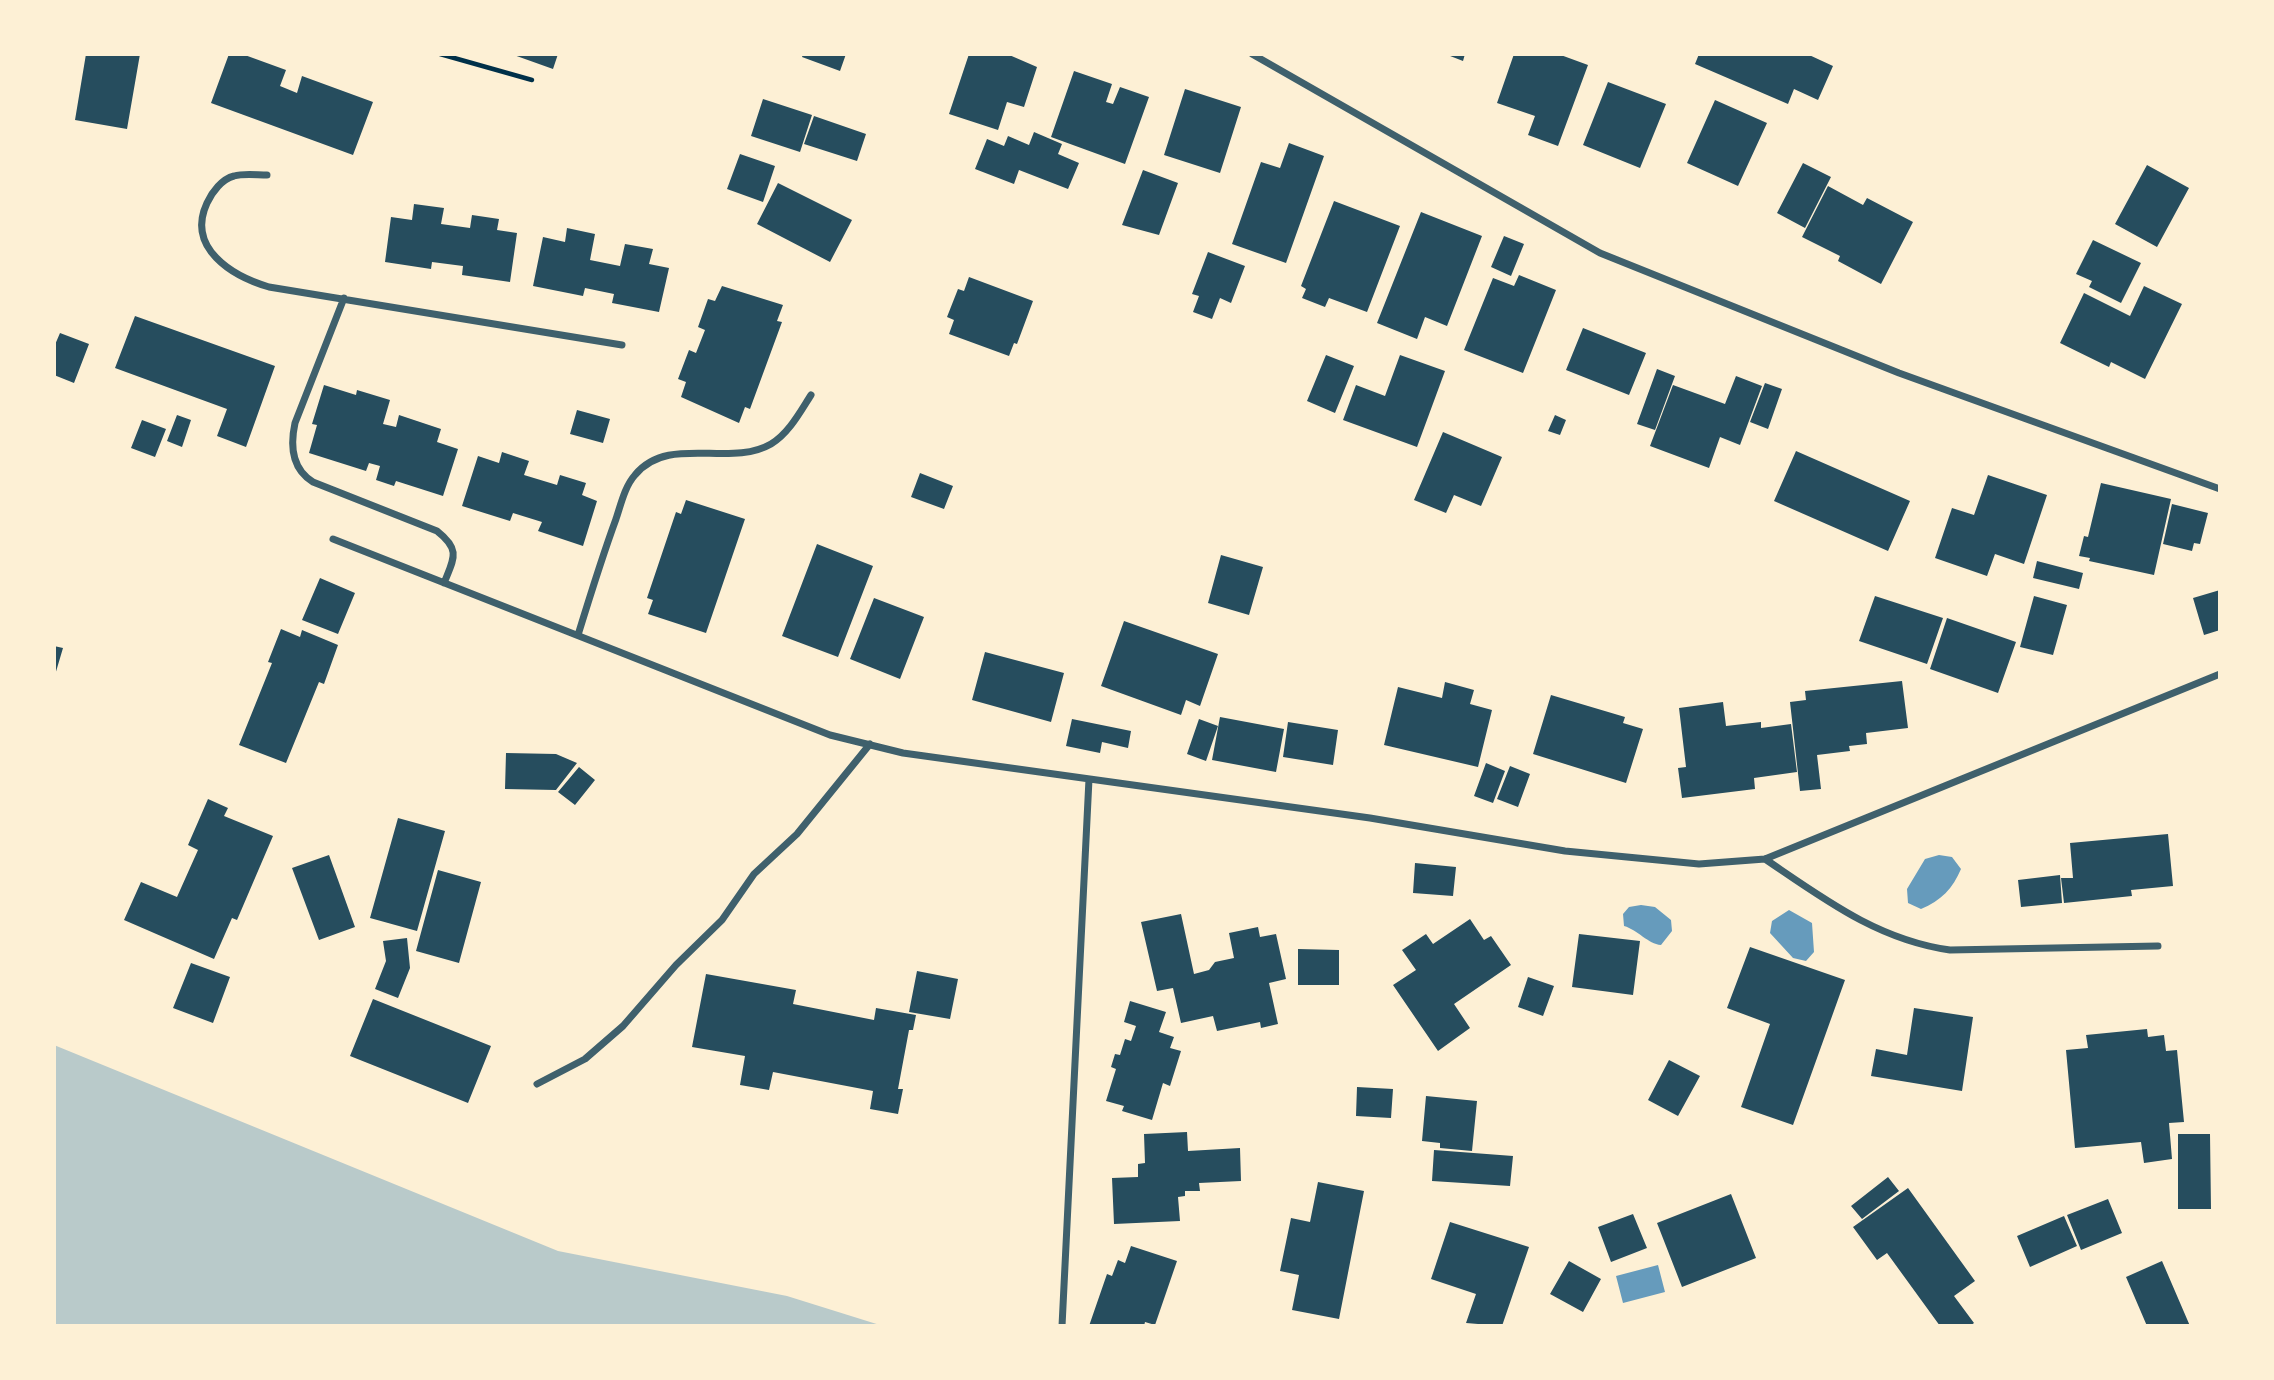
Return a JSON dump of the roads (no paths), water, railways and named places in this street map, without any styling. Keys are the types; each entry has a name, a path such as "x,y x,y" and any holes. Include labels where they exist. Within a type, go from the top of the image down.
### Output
{"street":[{"path":"1252,54 1600,253 1899,373 2220,489"},
{"path":"267,175 233,176 211,194 201,226 216,258 243,279 269,287 622,345"},
{"path":"344,298 295,423 292,437 296,464 301,475 313,482 437,531 447,539 453,547 454,556 444,583"},
{"path":"578,635 610,535 635,474 654,459 668,455 737,452 771,444 786,432 811,395"},
{"path":"333,539 830,734 903,752 1370,818 1565,851 1699,864 1765,859 2220,674"},
{"path":"537,1084 585,1059 623,1026 676,965 722,920 754,874 797,834 870,744"},
{"path":"1062,1326 1089,779"},
{"path":"1765,859 1852,918 1922,946 1950,950 2158,946"}],"water":[{"path":"1939,855 1952,857 1961,869 1954,882 1946,893 1928,906 1921,909 1908,903 1907,889 1925,859"},
{"path":"1629,907 1655,907 1671,920 1672,931 1661,945 1624,926 1623,914"},
{"path":"1789,910 1812,923 1814,952 1806,961 1793,958 1770,933 1772,921"},
{"path":"1658,1265 1665,1292 1623,1303 1616,1276"}]}
